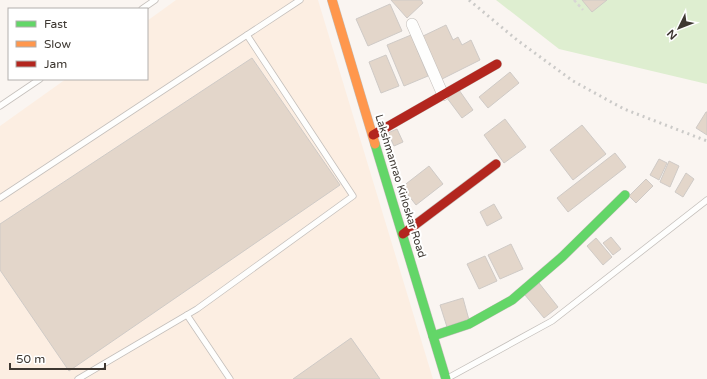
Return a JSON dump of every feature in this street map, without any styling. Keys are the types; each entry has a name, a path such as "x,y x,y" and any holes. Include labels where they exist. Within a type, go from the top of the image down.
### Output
{"street":[{"name":"Lakshmanrao Kirloskar Road","path":"332,0 446,379"},
{"path":"412,24 443,95"},
{"path":"373,134 497,64"},
{"path":"403,234 496,164"},
{"path":"433,336 469,324 512,300 562,257 626,196"}],"lane":[{"path":"143,8 155,0"},
{"path":"0,198 300,0"},
{"path":"78,379 187,315 353,196 247,35"},
{"path":"0,106 39,80"},
{"path":"446,379 552,321 707,200"},
{"path":"187,315 230,379"}],"path":[{"path":"574,0 583,10"}],"shaded area":[{"path":"176,0 318,0 433,379 0,379 0,126 65,80 148,80 148,20"}],"green space":[{"path":"496,0 707,0 707,84 559,49"}],"building":[{"path":"391,0 421,0 423,3 407,18"},
{"path":"582,0 607,0 592,12"},
{"path":"390,4 402,31 368,46 356,19"},
{"path":"446,25 453,40 458,37 462,45 471,40 480,60 442,79 421,37"},
{"path":"411,35 428,76 404,86 387,45"},
{"path":"386,55 399,86 381,93 369,62"},
{"path":"252,58 340,185 69,371 0,270 0,224"},
{"path":"510,72 519,83 488,108 479,97"},
{"path":"459,90 473,110 462,118 447,98"},
{"path":"707,112 707,135 696,128"},
{"path":"505,119 526,147 504,163 484,135"},
{"path":"582,125 606,154 573,180 550,150"},
{"path":"397,129 403,142 394,146 388,133"},
{"path":"615,153 626,167 568,212 557,198"},
{"path":"659,159 667,163 659,180 650,175"},
{"path":"669,161 679,166 670,187 660,182"},
{"path":"429,166 443,184 416,205 402,187"},
{"path":"686,173 694,179 683,197 675,192"},
{"path":"646,179 653,186 636,203 629,196"},
{"path":"494,204 502,218 487,226 480,212"},
{"path":"611,237 621,249 613,255 603,243"},
{"path":"596,238 612,257 603,265 587,246"},
{"path":"511,244 523,269 500,279 488,255"},
{"path":"485,256 497,281 479,289 467,264"},
{"path":"539,283 558,307 544,318 525,295"},
{"path":"463,298 469,320 447,327 440,305"},
{"path":"351,338 380,379 293,379"}],"railway":[{"path":"469,0 517,40 573,81 624,109 707,141"}],"traffic: fast":[{"path":"375,144 446,379"},
{"path":"433,336 469,324 512,300 562,257 625,195"}],"traffic: slow":[{"path":"332,0 375,144"}],"traffic: jam":[{"path":"373,135 497,64"},
{"path":"403,234 496,164"}]}
